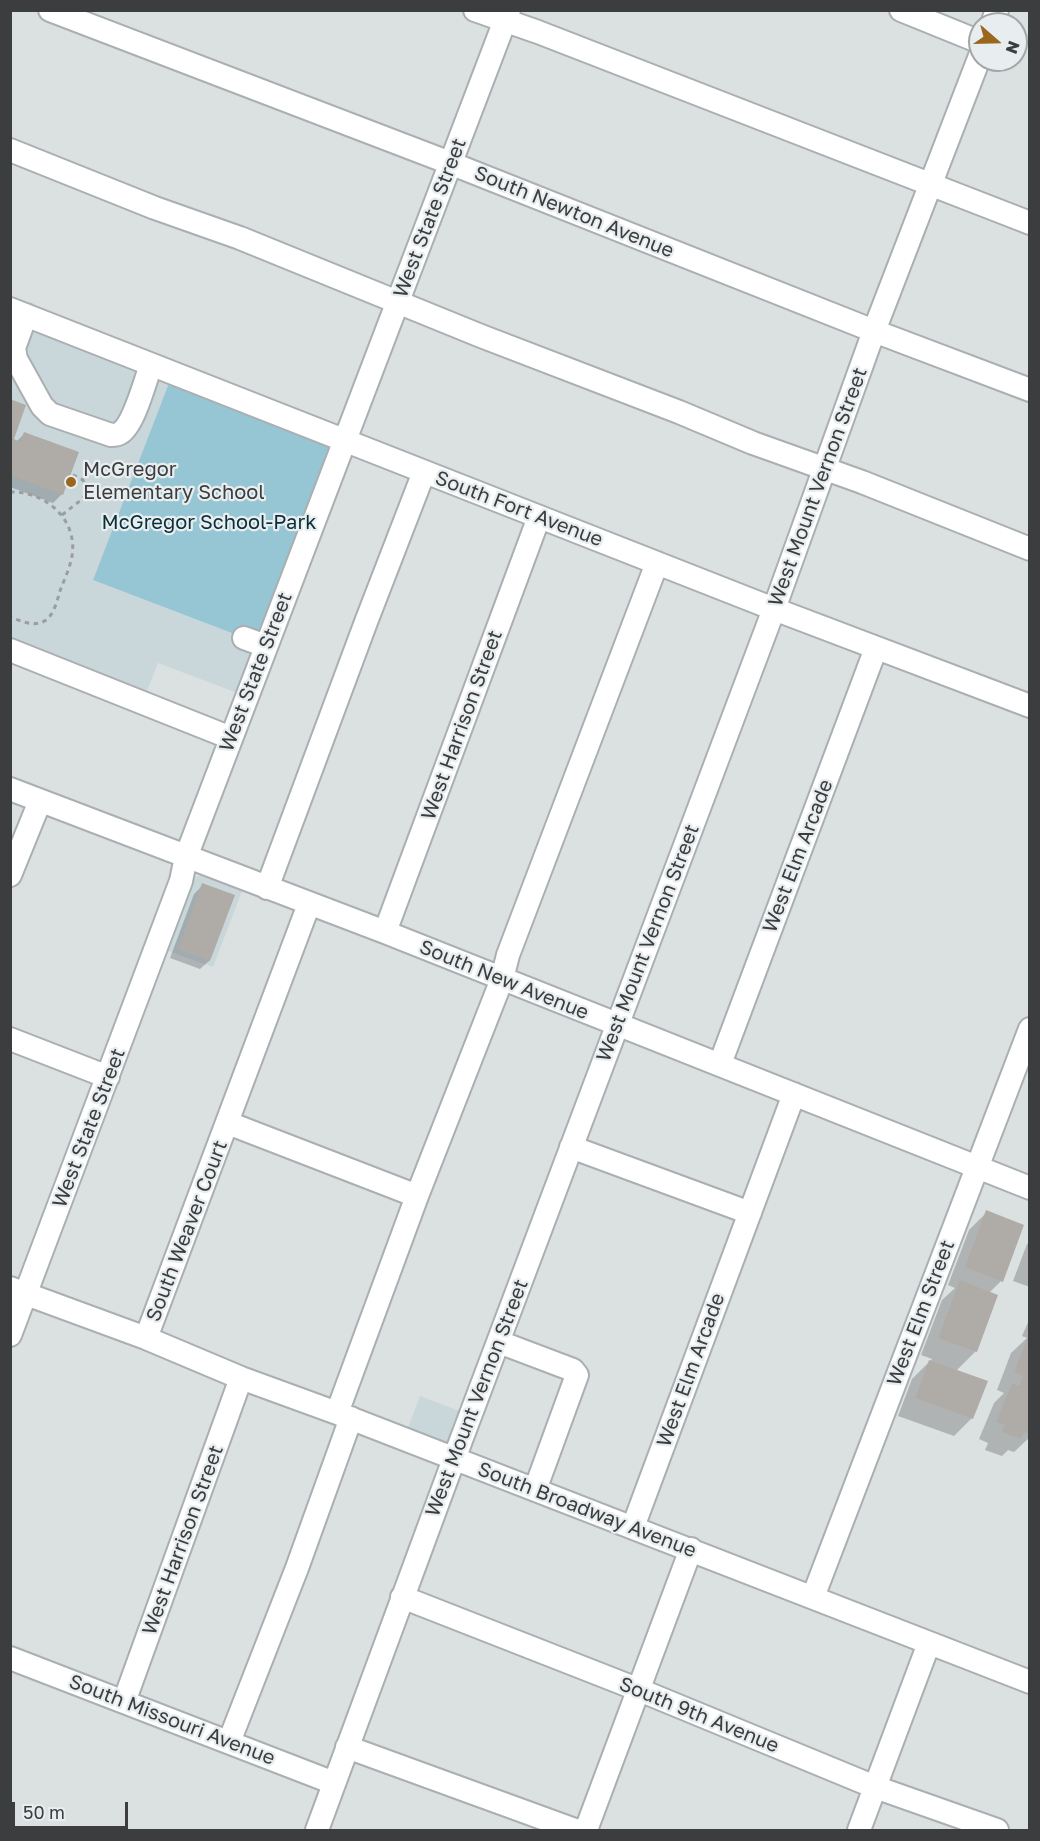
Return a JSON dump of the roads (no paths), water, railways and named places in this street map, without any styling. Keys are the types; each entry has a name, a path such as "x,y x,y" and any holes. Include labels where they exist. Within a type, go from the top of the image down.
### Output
{"street":[{"name":"South Newton Avenue","path":"50,10 450,163 874,332 1029,390"},
{"path":"475,10 507,16 538,33 1029,223"},
{"path":"901,10 968,37"},
{"name":"West State Street","path":"10,1335 18,1291 108,1077 182,881 186,857 507,16"},
{"name":"West Mount Vernon Street","path":"317,1830 402,1597 774,609 874,332 974,72"},
{"path":"10,150 155,208 240,238 753,443 825,468 1029,549"},
{"path":"18,312 14,348 16,358 42,406 50,414 111,435 119,434 126,428 152,364"},
{"name":"South Fort Avenue","path":"18,312 774,609 1029,706"},
{"path":"267,888 424,472"},
{"name":"West Harrison Street","path":"385,932 539,517"},
{"path":"229,1742 297,1568 344,1415 417,1197 502,980 508,956 657,563"},
{"path":"244,638 266,646"},
{"name":"West Elm Arcade","path":"720,1064 876,648"},
{"path":"10,650 231,738"},
{"name":"South New Avenue","path":"10,789 385,932 1029,1188"},
{"path":"10,875 40,801"},
{"name":"South Weaver Court","path":"146,1338 309,904"},
{"name":"West Elm Street","path":"813,1597 1029,1029"},
{"path":"10,1039 108,1077"},
{"name":"West Elm Arcade","path":"633,1527 794,1094"},
{"path":"228,1123 417,1197"},
{"path":"571,1147 750,1213"},
{"name":"South Broadway Avenue","path":"18,1291 146,1338 241,1378 344,1415 1029,1682"},
{"path":"499,1341 573,1370 577,1375 534,1490"},
{"name":"West Harrison Street","path":"124,1702 241,1378"},
{"path":"586,1830 691,1549"},
{"name":"South 9th Avenue","path":"402,1597 637,1689 875,1787 997,1830"},
{"path":"859,1830 929,1643"},
{"name":"South Missouri Avenue","path":"10,1658 334,1783"},
{"path":"347,1747 575,1830"}],"place":[{"name":"McGregor Elementary School","path":"71,482"}],"park label":[{"name":"McGregor School-Park","path":"209,523"}]}
